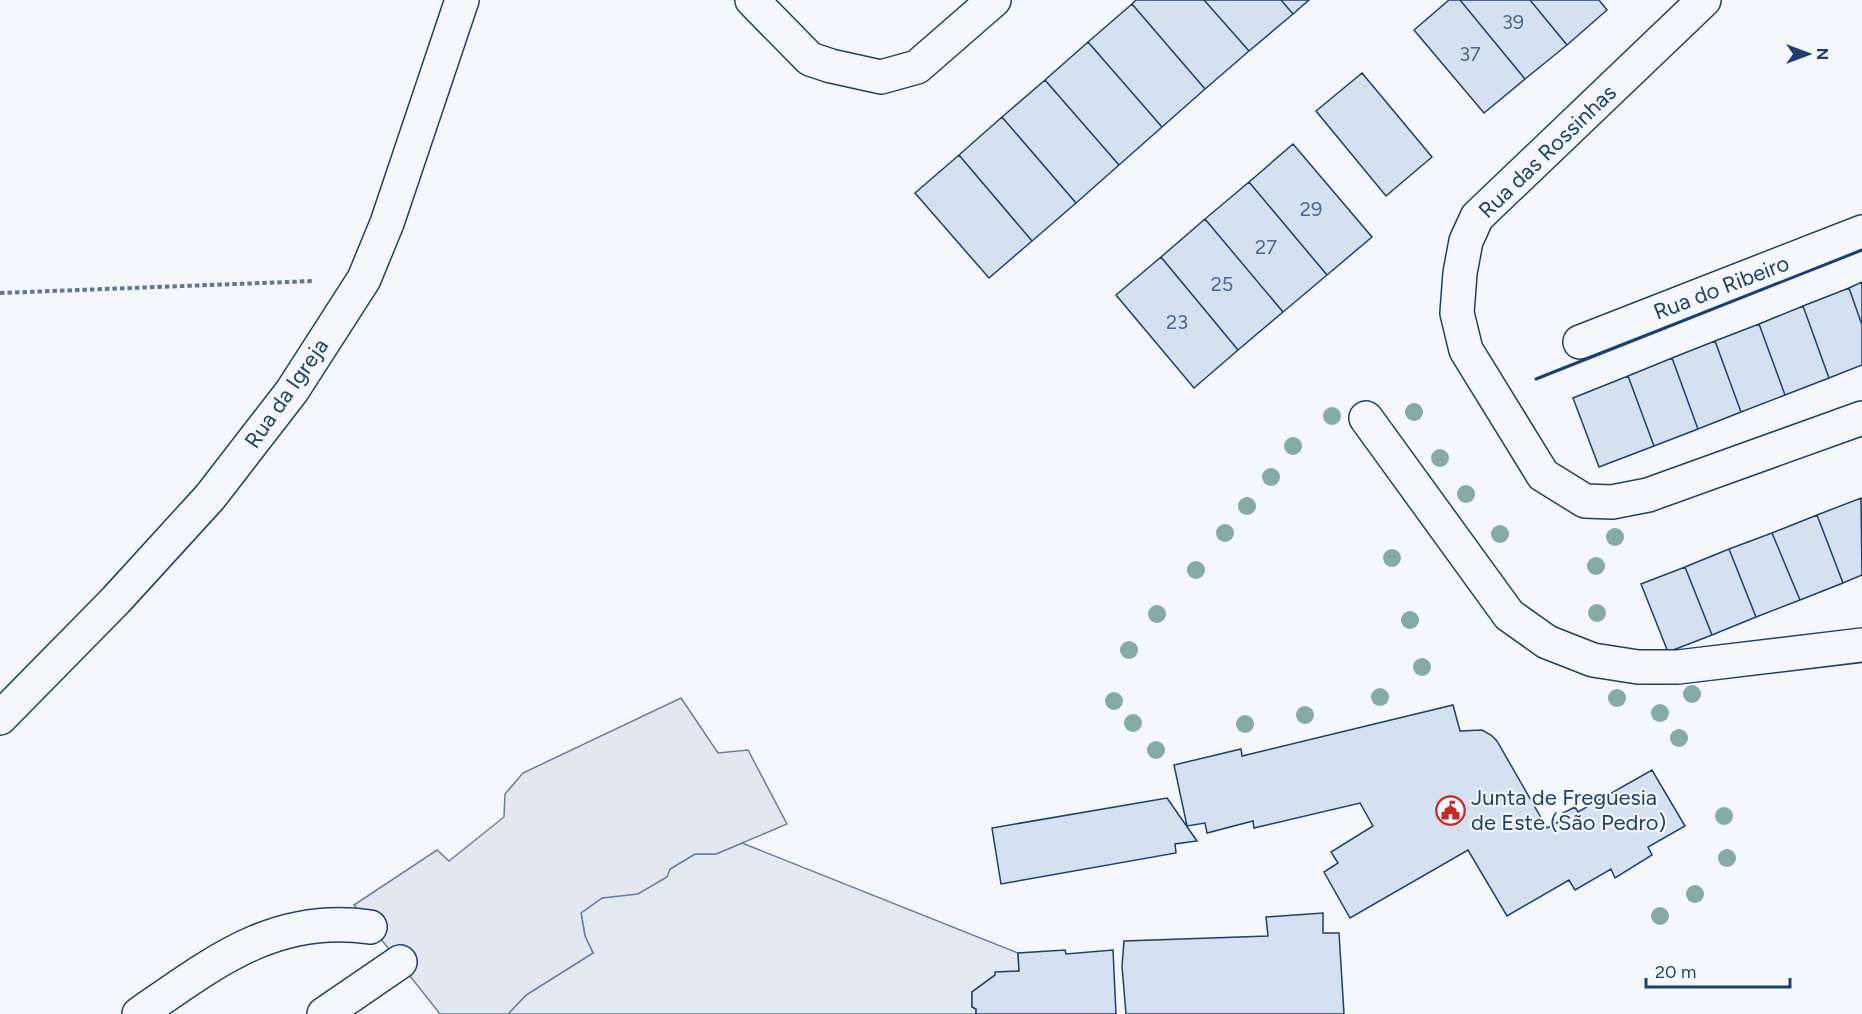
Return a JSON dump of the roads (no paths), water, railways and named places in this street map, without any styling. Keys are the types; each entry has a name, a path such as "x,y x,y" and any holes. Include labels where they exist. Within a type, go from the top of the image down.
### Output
{"street":[{"name":"Rua da Igreja","path":"0,718 116,600 210,497 291,391 364,279 387,223 462,0"},
{"path":"752,0 810,58 831,66 881,77 917,67 994,0"},
{"name":"Rua das Rossinhas","path":"1704,0 1477,217 1466,241 1458,293 1457,313 1467,350 1543,475 1585,501 1612,502 1648,495 1862,418"},
{"name":"Rua do Ribeiro","path":"1580,342 1862,232"},
{"path":"1366,418 1509,615 1547,642 1593,660 1638,667 1678,667 1862,645"},
{"path":"139,1014 211,964 282,931 322,924 344,923 370,927"},
{"path":"324,1014 400,962"}],"place":[{"name":"Junta de Freguesia de Este (São Pedro)","path":"1450,810"}]}
